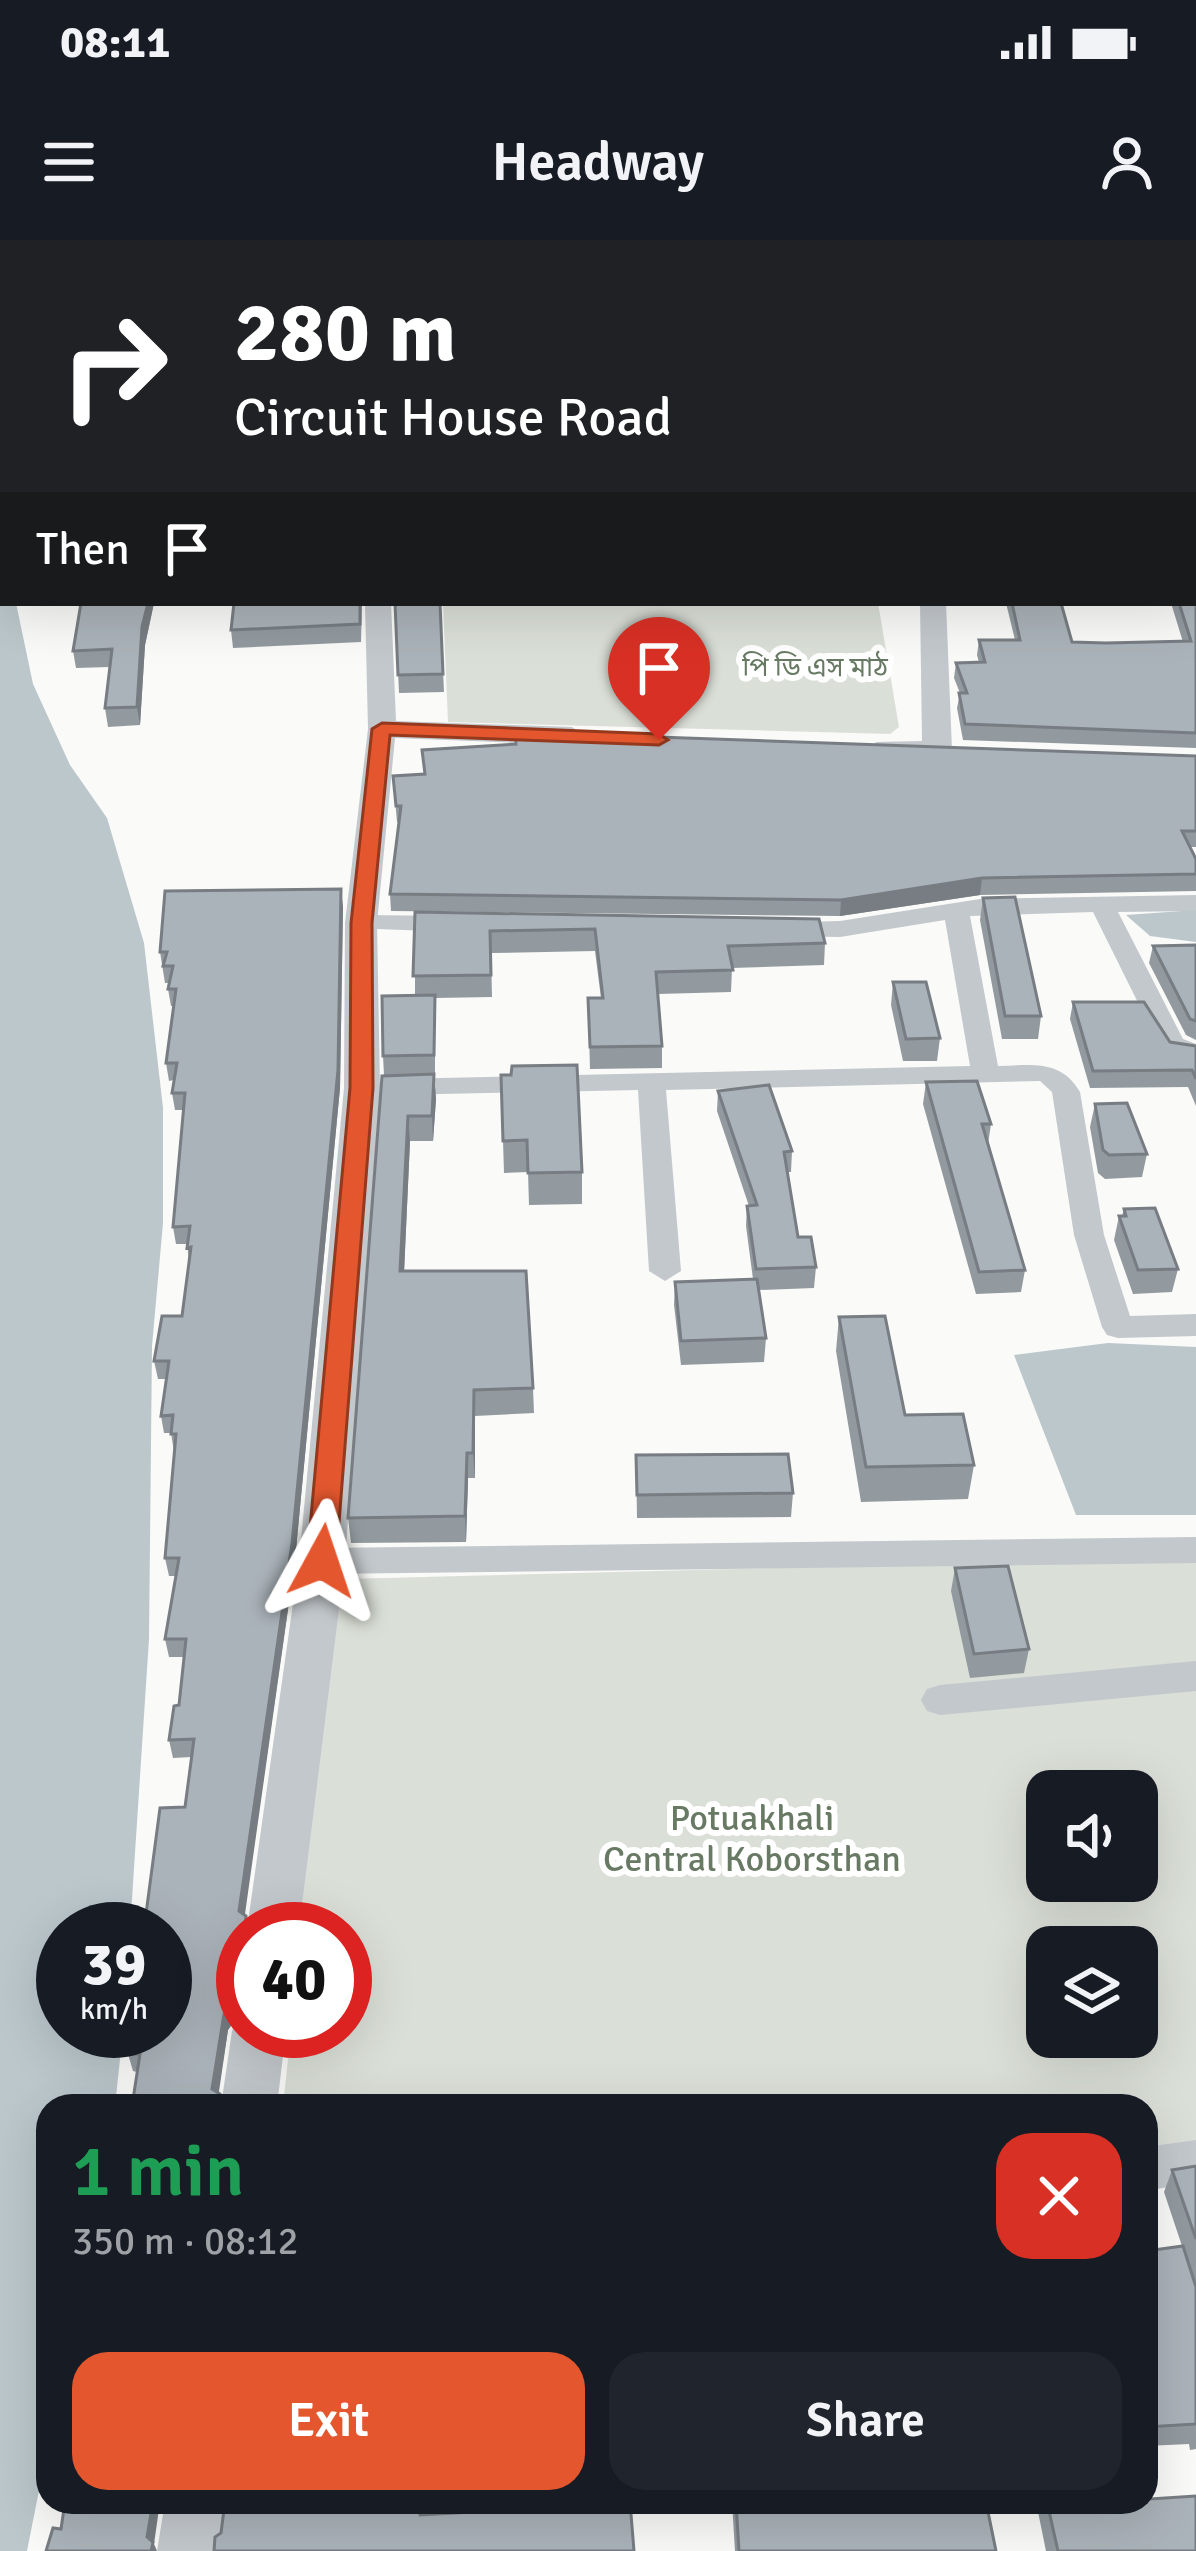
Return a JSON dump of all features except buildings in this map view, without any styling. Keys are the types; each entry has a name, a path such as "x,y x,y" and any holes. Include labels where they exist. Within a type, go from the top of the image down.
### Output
{"street":[{"path":"277,1902 322,1561 362,1088 361,923 382,729 378,606"},
{"path":"867,748 948,751 933,606"},
{"path":"382,729 613,738"},
{"path":"745,928 840,929 956,909 1196,903"},
{"path":"1103,908 1171,1043 1179,1050 1196,1052"},
{"path":"956,909 985,1073"},
{"path":"361,923 481,925"},
{"path":"362,1088 1044,1073 1059,1080 1066,1092 1089,1235 1118,1327 1196,1325"},
{"path":"652,1084 665,1271"},
{"path":"322,1561 1196,1550"},
{"path":"940,1700 1196,1676"},
{"path":"251,2094 255,2058"},
{"path":"1158,2167 1196,2162"},
{"path":"190,2551 195,2514"}],"green space":[{"name":"পি ডি এস মাঠ","path":"443,606 879,606 899,727 890,734 448,722"},
{"name":"Potuakhali Central Koborsthan","path":"1196,1557 1196,2143 1158,2148 1158,2094 284,2094 288,2058 372,2058 372,1902 302,1902 334,1630 346,1579"}],"shaded area":[{"path":"0,606 17,606 33,684 70,765 107,818 144,943 163,1108 163,1223 152,1346 149,1639 132,1902 36,1902 36,2058 120,2058 116,2094 36,2094 36,2506 27,2551 0,2551"},
{"path":"1196,910 1196,942 1150,936 1126,915"},
{"path":"1108,1343 1196,1347 1196,1515 1076,1515 1014,1355"}],"route":[{"path":"322,1561 362,1088 361,923 382,729 659,740"}]}
